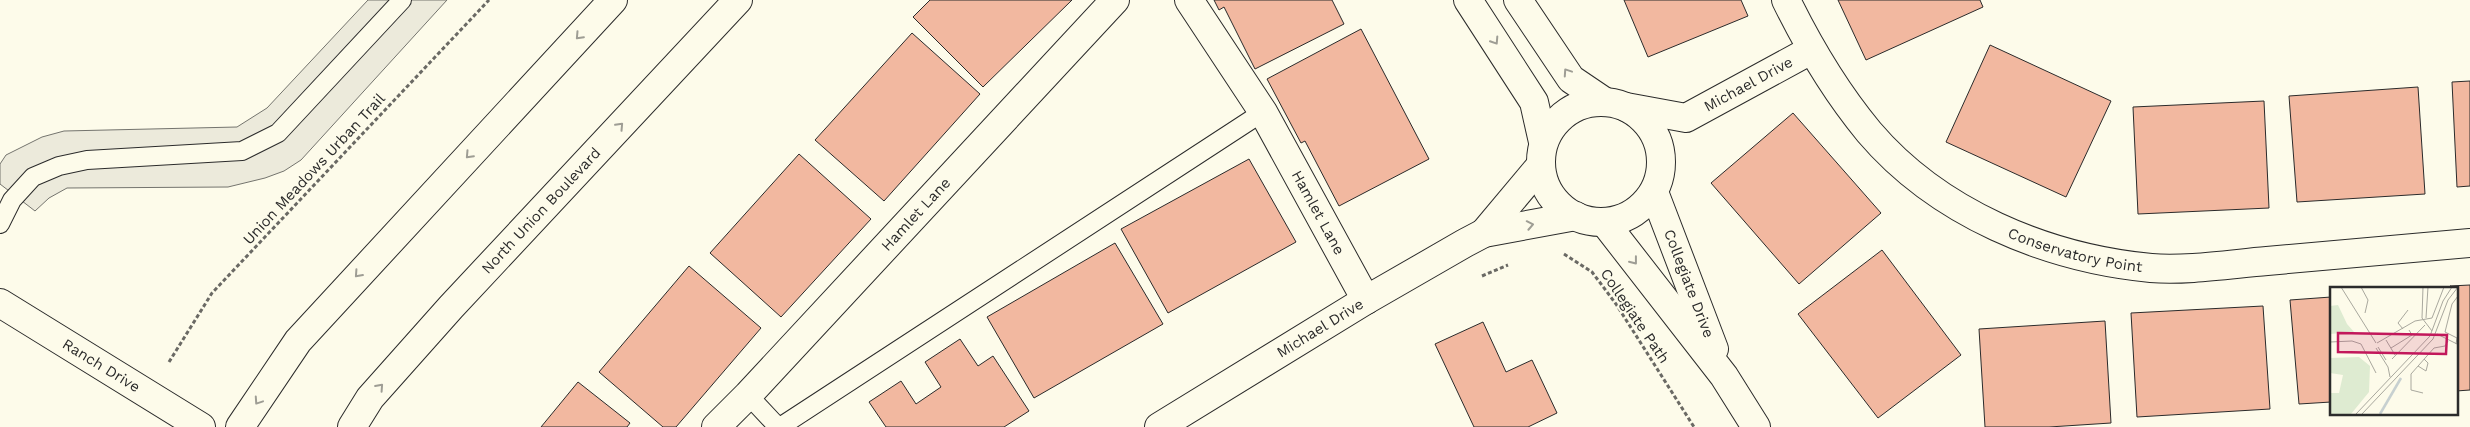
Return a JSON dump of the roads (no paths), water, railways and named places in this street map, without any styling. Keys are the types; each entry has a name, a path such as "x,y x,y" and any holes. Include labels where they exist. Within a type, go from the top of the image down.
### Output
{"street":[{"path":"240,427 298,341 613,0"},
{"name":"North Union Boulevard","path":"352,427 370,398 444,314 738,0"},
{"name":"Hamlet Lane","path":"716,427 748,395 1115,0"},
{"name":"Hamlet Lane","path":"1189,0 1263,112 1366,300"},
{"path":"1468,0 1534,102 1542,154 1543,181 1552,198 1566,212 1584,220 1604,223 1624,218 1641,207 1657,182 1661,152 1654,133 1641,118 1571,79 1518,0"},
{"name":"Conservatory Point","path":"1786,0 1811,50 1870,132 1904,167 1942,196 1983,220 2036,243 2095,260 2153,268 2221,265 2470,243"},
{"name":"Michael Drive","path":"1657,182 1686,118 1811,50"},
{"path":"1542,154 1553,125 1567,112 1585,104 1615,104"},
{"name":"Michael Drive","path":"1615,104 1686,118"},
{"name":"Michael Drive","path":"1484,233 1542,154"},
{"name":"Collegiate Drive","path":"1657,182 1724,376"},
{"name":"Michael Drive","path":"1159,427 1366,300 1484,233 1576,216"},
{"name":"Collegiate Drive","path":"1604,223 1724,376 1756,427"},
{"name":"Ranch Drive","path":"0,303 202,427"}],"lane":[{"path":"0,224 12,200 33,177 59,166 87,160 242,151 278,133 402,0"},
{"path":"748,395 779,427 1263,112"}]}
